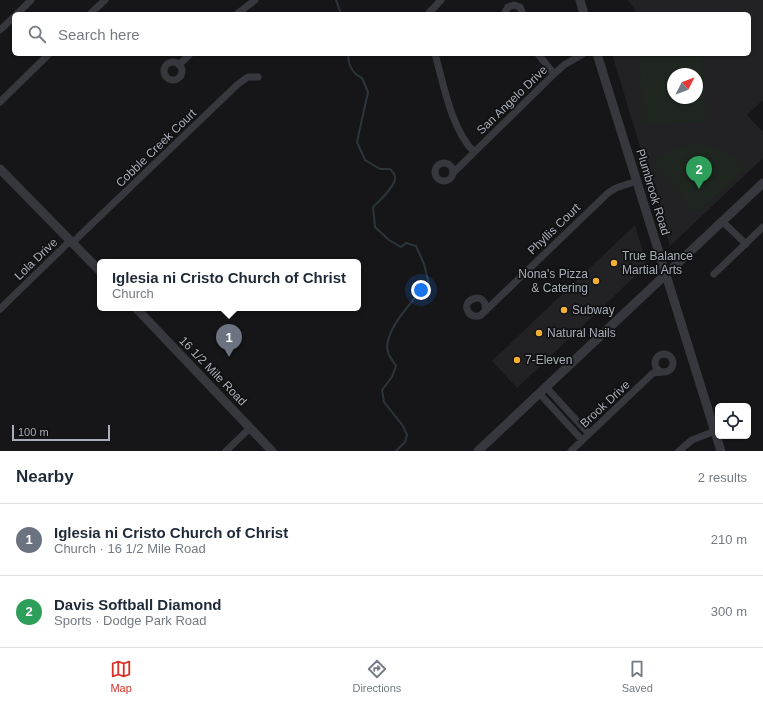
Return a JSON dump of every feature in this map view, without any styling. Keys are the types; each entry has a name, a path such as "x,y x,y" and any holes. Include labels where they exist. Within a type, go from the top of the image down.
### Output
{"street":[{"path":"19,12 31,0"},
{"path":"92,12 105,0"},
{"path":"239,12 254,0"},
{"path":"430,12 441,0"},
{"path":"580,0 583,12"},
{"path":"505,12 508,7 514,5 520,7 522,12"},
{"path":"0,30 12,19"},
{"path":"0,102 47,56"},
{"path":"179,65 188,56"},
{"path":"436,56 458,130 468,146 474,152"},
{"path":"540,56 554,74"},
{"name":"San Angelo Drive","path":"449,165 443,163 437,166 434,171 440,181 446,181 451,178 459,166 554,74 580,56"},
{"name":"Plumbrook Road","path":"598,56 715,431"},
{"name":"Cobble Creek Court","path":"71,242 238,84 248,77 258,77"},
{"path":"449,165 459,166"},
{"path":"449,165 453,173"},
{"path":"0,169 97,269"},
{"name":"Phyllis Court","path":"485,311 608,194 616,188 637,181"},
{"path":"478,451 763,182"},
{"path":"722,221 746,244"},
{"path":"714,274 763,227"},
{"name":"Lola Drive","path":"0,309 71,242"},
{"path":"484,302 485,311 481,315 475,316 470,314 467,308 468,302 473,299 479,298 484,302 493,303"},
{"name":"16 1/2 Mile Road","path":"139,311 272,451"},
{"path":"666,354 671,358 673,363 669,371 663,372 653,374 656,359 660,355 666,354"},
{"path":"655,365 657,370 663,372"},
{"name":"Brook Drive","path":"571,451 653,374"},
{"path":"542,390 589,434"},
{"path":"542,390 582,440"},
{"path":"226,451 250,428"},
{"path":"679,451 692,440 715,431"},
{"name":"Plumbrook Road","path":"718,439 722,451"}],"shaded area":[{"path":"628,0 763,0 763,100 747,115 763,132 763,158 670,246 613,56 751,56 751,12 633,12 635,10"},
{"path":"639,56 702,56 703,68 667,68 667,104 703,104 703,71 706,121 643,124"},
{"path":"699,143 713,146 725,151 745,168 699,211 692,210 654,161 677,147"},
{"path":"635,225 647,265 517,388 492,361"}],"waterway":[{"path":"336,0 340,12"},
{"path":"348,56 352,69 362,78 368,92 357,142 365,160 380,169 390,169 395,177 393,185 373,207 375,227 389,240 401,247 406,243 416,246 424,264 429,284 401,315 390,335 387,344 390,358 396,366 392,377 382,390 384,402 403,426 407,435 405,442 396,451"}],"place":[{"name":"Davis Softball Diamond","path":"699,189"},
{"name":"True Balance Martial Arts","path":"614,263"},
{"name":"Nona's Pizza & Catering","path":"596,281"},
{"name":"Subway","path":"564,310"},
{"name":"Natural Nails","path":"539,333"},
{"name":"Iglesia ni Cristo Church of Christ","path":"229,357"},
{"name":"7-Eleven","path":"517,360"}]}
